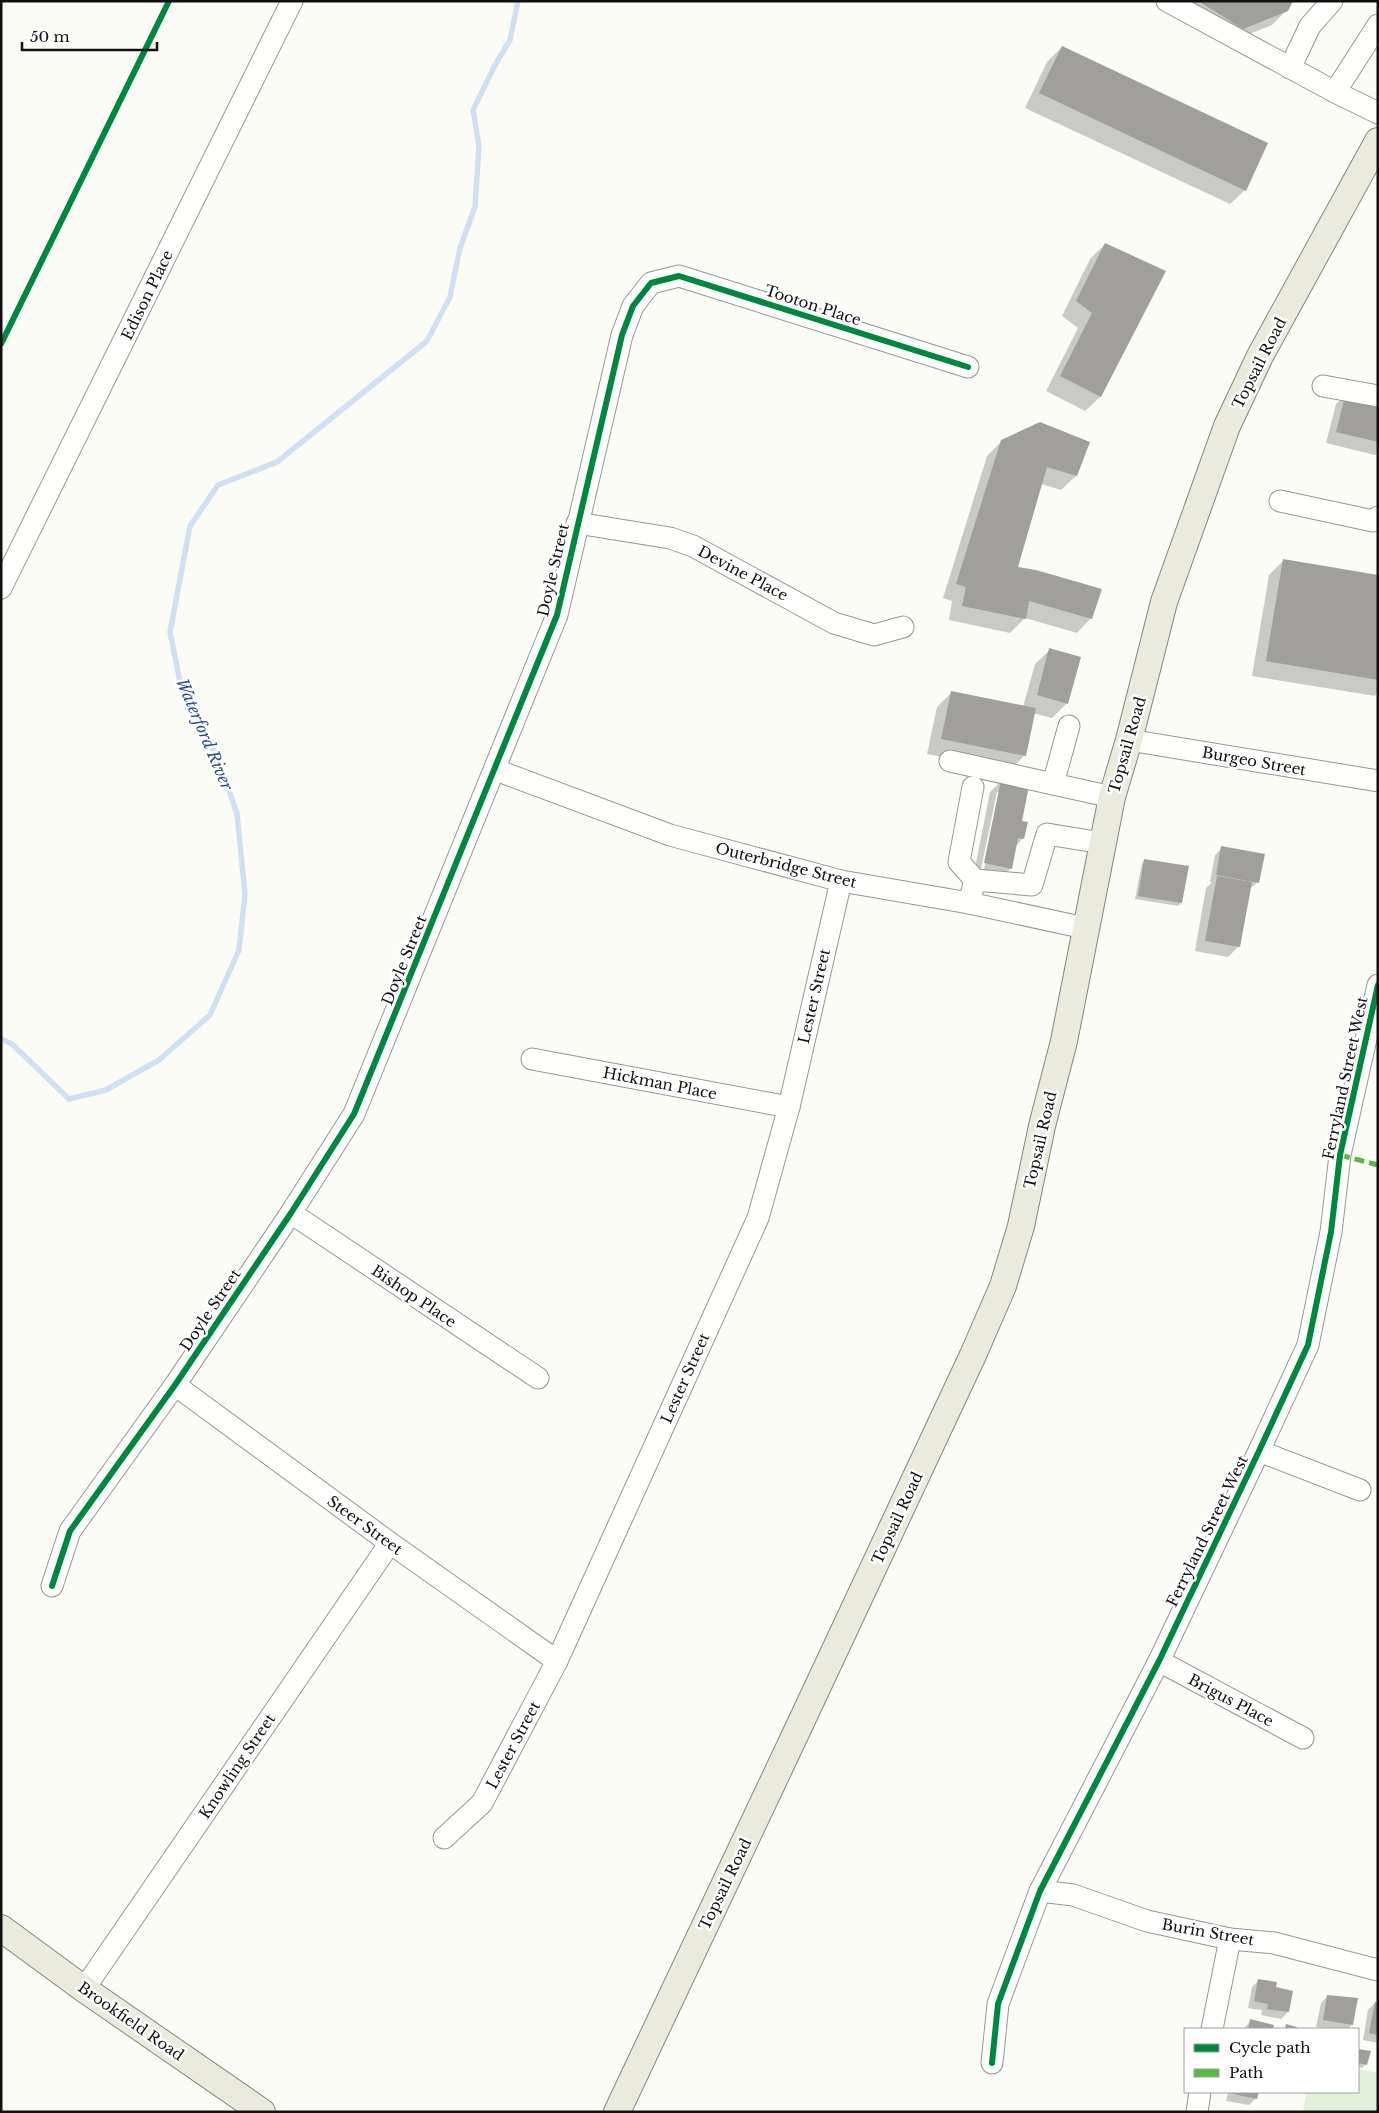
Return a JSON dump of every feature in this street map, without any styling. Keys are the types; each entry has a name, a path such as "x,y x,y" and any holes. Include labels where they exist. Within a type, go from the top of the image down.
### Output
{"main road":[{"name":"Topsail Road","path":"617,2112 796,1734 968,1364 1002,1286 1020,1226 1042,1126 1064,1041 1112,797 1129,740 1164,602 1227,426 1260,356 1378,141"},
{"name":"Brookfield Road","path":"1,1928 84,1989 262,2112"}],"street":[{"name":"Edison Place","path":"1,588 292,1"},
{"path":"1166,1 1335,92 1378,113"},
{"path":"1290,68 1310,26 1332,1"},
{"path":"1335,92 1378,25"},
{"name":"Tooton Place","path":"650,283 679,276 968,367"},
{"name":"Doyle Street","path":"52,1586 70,1531 175,1385 291,1213 354,1114 496,770 557,615 622,335 633,306 650,283"},
{"path":"1323,386 1378,396"},
{"path":"1280,501 1373,521 1378,518"},
{"name":"Devine Place","path":"577,523 670,538 693,546 834,623 874,635 904,627"},
{"path":"1053,784 1069,726"},
{"name":"Burgeo Street","path":"1129,740 1378,782"},
{"path":"950,761 1112,797"},
{"name":"Outerbridge Street","path":"496,770 670,835 841,881 969,903 1085,928"},
{"path":"973,787 959,862 975,880 1032,886 1047,834 1102,843"},
{"path":"969,903 975,880"},
{"name":"Lester Street","path":"444,1838 482,1804 557,1661 758,1218 789,1107 841,881"},
{"name":"Ferryland Street West","path":"992,2063 998,2004 1040,1891 1159,1661 1308,1345 1331,1232 1340,1155 1374,1026 1378,985"},
{"name":"Hickman Place","path":"532,1059 789,1107"},
{"name":"Bishop Place","path":"291,1213 538,1378"},
{"name":"Steer Street","path":"175,1385 390,1543 557,1661"},
{"path":"1259,1451 1360,1490"},
{"name":"Knowling Street","path":"84,1989 390,1543"},
{"name":"Brigus Place","path":"1159,1661 1303,1738"},
{"name":"Burin Street","path":"1040,1891 1073,1895 1147,1921 1230,1939 1274,1943 1378,1970"},
{"path":"1212,2028 1230,1939"},
{"path":"1197,2112 1200,2093"}],"green space":[{"path":"1359,2069 1378,2073 1378,2112 1303,2112 1306,2093 1359,2093"}],"building":[{"path":"1198,1 1293,1 1288,11 1243,29"},
{"path":"1062,46 1268,143 1246,191 1039,93"},
{"path":"1105,243 1166,271 1101,397 1060,376 1092,313 1076,301"},
{"path":"1346,392 1378,400 1378,442 1336,432"},
{"path":"1040,422 1090,442 1077,476 1047,467 1018,567 1036,570 1102,589 1092,619 1029,601 1026,619 962,606 966,587 956,584 1001,440"},
{"path":"1283,559 1378,575 1378,680 1266,661"},
{"path":"1049,648 1081,657 1068,704 1037,695"},
{"path":"951,691 1036,708 1026,756 941,739"},
{"path":"1001,780 1029,786 1022,821 1028,822 1024,839 1018,838 1012,869 984,863"},
{"path":"1221,846 1265,854 1259,883 1216,875"},
{"path":"1144,859 1189,866 1182,903 1138,896"},
{"path":"1217,876 1252,882 1240,947 1205,941"},
{"path":"1258,1979 1277,1982 1276,1987 1293,1991 1289,2012 1267,2009 1268,2004 1254,2001"},
{"path":"1327,1995 1358,1998 1353,2025 1323,2020"},
{"path":"1375,2002 1378,2002 1378,2035 1369,2033"},
{"path":"1250,2019 1274,2025 1273,2028 1248,2028"},
{"path":"1286,2024 1297,2027 1296,2028 1285,2028"},
{"path":"1359,2049 1371,2051 1367,2065 1359,2063"},
{"path":"1233,2093 1259,2093 1257,2099"}],"waterway":[{"name":"Waterford River","path":"1,1039 12,1044 69,1099 106,1090 159,1060 210,1015 239,950 245,894 237,814 219,761 196,719 180,682 170,632 190,526 218,485 277,462 427,341 450,297 460,248 475,207 479,146 473,110 494,67 510,40 518,1"}],"marked path":[{"path":"1340,1155 1378,1165"}],"cycle path":[{"path":"1,344 169,1"},
{"path":"52,1586 70,1531 175,1385 291,1213 354,1114 557,615 622,335 633,306 651,283 679,276 968,367"},
{"path":"992,2063 998,2004 1040,1891 1159,1661 1308,1345 1331,1232 1340,1155 1378,985"}]}
